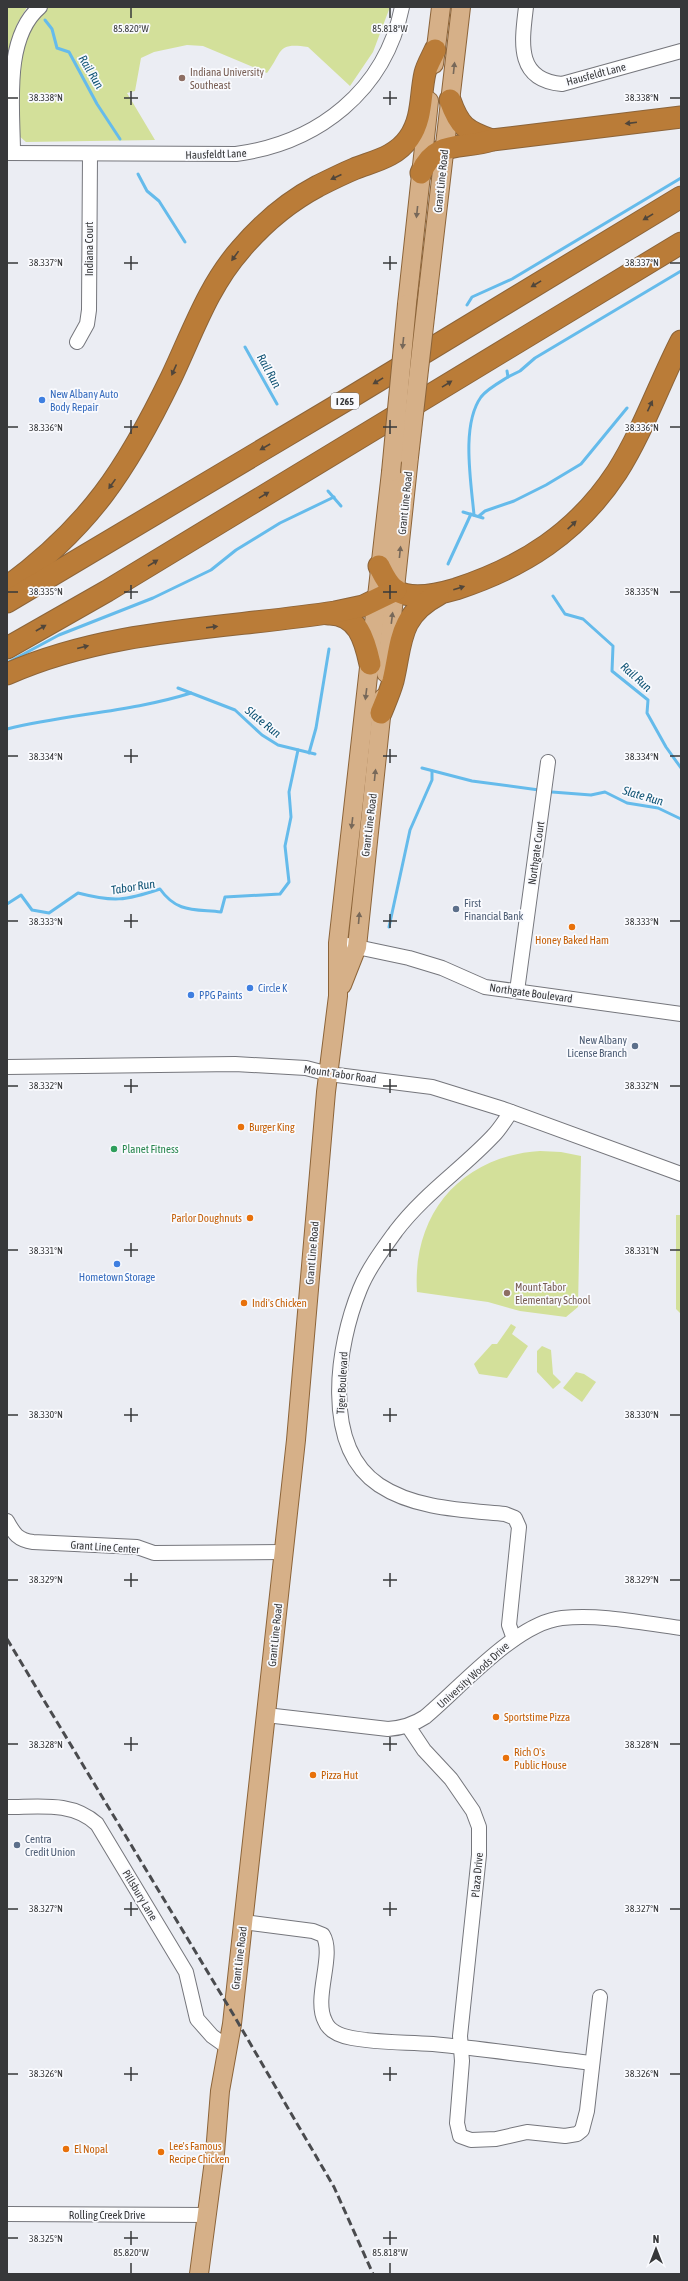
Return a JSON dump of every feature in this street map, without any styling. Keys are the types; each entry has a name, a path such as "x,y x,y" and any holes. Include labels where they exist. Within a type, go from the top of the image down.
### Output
{"highway":[{"path":"7,587 48,556 71,534 111,485 144,432 209,296 239,250 276,214 296,199 335,177 392,154 408,140 415,128 419,116 425,71 435,50"},
{"path":"450,100 455,116 464,128 492,140"},
{"path":"392,154 432,159 492,140 681,118"},
{"name":"I 265","path":"7,602 374,384 681,197"},
{"path":"7,648 107,591 681,243"},
{"path":"381,713 393,681 402,635 407,622 423,603 438,595 481,580 535,554 572,526 603,491 617,471 681,341"},
{"path":"379,566 388,584 387,595"},
{"path":"318,615 363,606 387,595 438,595"},
{"path":"7,674 60,653 114,640 332,614 343,616 356,626 364,638 370,664"}],"main road":[{"name":"Grant Line Road","path":"200,2274 226,2046 232,2024 284,1552 329,1074 338,996 338,942 370,664 387,595 410,457 428,291 435,50 441,7"},
{"name":"Grant Line Road","path":"379,566 391,472 407,304 432,159 450,100 460,7"},
{"name":"Grant Line Road","path":"338,996 356,947 381,713 387,595"}],"street":[{"path":"10,153 15,59 27,22 40,7"},
{"name":"Hausfeldt Lane","path":"10,153 236,154 273,148 308,134 350,103 372,77 388,48 402,7"},
{"name":"Hausfeldt Lane","path":"526,7 522,35 522,50 525,59 536,76 553,83 562,84 681,51"},
{"name":"Indiana Court","path":"77,342 87,324 89,310 90,154"},
{"name":"Northgate Court","path":"517,991 548,762"},
{"name":"Northgate Boulevard","path":"338,942 409,958 440,967 485,987 681,1014"},
{"name":"Mount Tabor Road","path":"7,1066 235,1064 306,1068 329,1074 432,1087 511,1112 681,1174"},
{"name":"Tiger Boulevard","path":"511,1112 494,1135 428,1194 412,1212 370,1269 356,1301 343,1348 339,1417 345,1442 356,1461 370,1477 386,1489 415,1502 504,1514 515,1518 518,1527 509,1625 514,1639"},
{"name":"Grant Line Center","path":"7,1521 13,1533 21,1540 33,1542 137,1547 154,1553 284,1552"},
{"name":"University Woods Drive","path":"266,1715 388,1729 408,1726 417,1723 435,1709 514,1639 540,1624 561,1618 598,1618 680,1628"},
{"name":"Plaza Drive","path":"408,1726 424,1750 451,1779 469,1804 479,1827 479,1855 460,2036 462,2076 458,2131 462,2139 496,2139 527,2132 565,2136 577,2134 584,2125 600,1997"},
{"name":"Pillsbury Lane","path":"7,1806 49,1806 70,1809 80,1812 97,1824 186,1972 196,2019 212,2036 226,2046"},
{"path":"243,1922 314,1931 323,1935 327,1949 322,2014 329,2028 335,2032 352,2038 461,2048 592,2063"},
{"name":"Rolling Creek Drive","path":"7,2214 207,2215"}],"green space":[{"path":"7,7 27,7 17,24 7,55"},
{"path":"45,7 390,7 373,52 350,86 308,47 285,47 267,73 203,46 187,45 154,52 141,58 135,91 127,93 155,140 26,142 18,135 18,71 24,39"},
{"path":"540,1151 561,1152 581,1156 578,1307 566,1317 520,1311 488,1302 417,1292 418,1264 423,1238 433,1214 447,1194 465,1177 487,1164 512,1155"},
{"path":"676,1215 681,1215 681,1314 676,1309"},
{"path":"511,1324 516,1327 512,1334 528,1346 507,1378 479,1374 474,1364 492,1344 497,1344"},
{"path":"542,1346 551,1350 553,1374 561,1382 553,1389 537,1372 537,1351"},
{"path":"576,1372 584,1374 596,1382 582,1402 563,1388"}],"waterway":[{"name":"Rail Run","path":"45,20 52,29 57,48 69,52 97,104 120,139"},
{"name":"Rail Run","path":"138,174 147,191 159,201 185,242"},
{"path":"467,305 472,297 512,279 681,178"},
{"path":"508,377 520,371 535,358 681,271"},
{"name":"Rail Run","path":"245,347 277,404"},
{"path":"474,515 469,454 471,422 481,397 490,388 508,377 507,371"},
{"path":"479,516 485,511 514,501 546,485 581,464 627,408"},
{"name":"Rail Run","path":"328,491 341,506"},
{"path":"7,663 59,635 153,598 211,570 236,550 280,523 334,497"},
{"name":"Rail Run","path":"463,512 483,518"},
{"path":"448,564 471,514"},
{"name":"Rail Run","path":"553,596 565,614 583,619 613,646 612,671 648,700 647,713 666,747 681,768"},
{"path":"309,753 316,728 329,649"},
{"name":"Slate Run","path":"178,688 235,710 262,735 278,745 315,754"},
{"path":"7,729 145,705 191,693"},
{"name":"Tabor Run","path":"7,904 21,895 32,910 49,913 78,893 101,898 119,899 137,896 160,889 166,897 180,906 194,910 221,912 225,897 280,894 289,882 285,846 291,817 289,792 298,750"},
{"name":"Slate Run","path":"422,768 472,781 539,790"},
{"path":"389,927 410,830 432,780 432,771"},
{"name":"Slate Run","path":"552,792 591,795 605,792 627,803 658,808 681,819"}],"railway":[{"path":"7,1639 233,2014 334,2187 373,2274"}],"place":[{"name":"Indiana University Southeast","path":"182,78"},
{"name":"New Albany Auto Body Repair","path":"42,400"},
{"name":"First Financial Bank","path":"456,909"},
{"name":"Honey Baked Ham","path":"572,927"},
{"name":"Circle K","path":"250,988"},
{"name":"PPG Paints","path":"191,995"},
{"name":"New Albany License Branch","path":"635,1046"},
{"name":"Burger King","path":"241,1127"},
{"name":"Planet Fitness","path":"114,1149"},
{"name":"Parlor Doughnuts","path":"250,1218"},
{"name":"Hometown Storage","path":"117,1264"},
{"name":"Mount Tabor Elementary School","path":"507,1293"},
{"name":"Indi's Chicken","path":"244,1303"},
{"name":"Sportstime Pizza","path":"496,1717"},
{"name":"Rich O's Public House","path":"506,1758"},
{"name":"Pizza Hut","path":"313,1775"},
{"name":"Centra Credit Union","path":"17,1845"},
{"name":"El Nopal","path":"66,2149"},
{"name":"Lee's Famous Recipe Chicken","path":"161,2152"}]}
